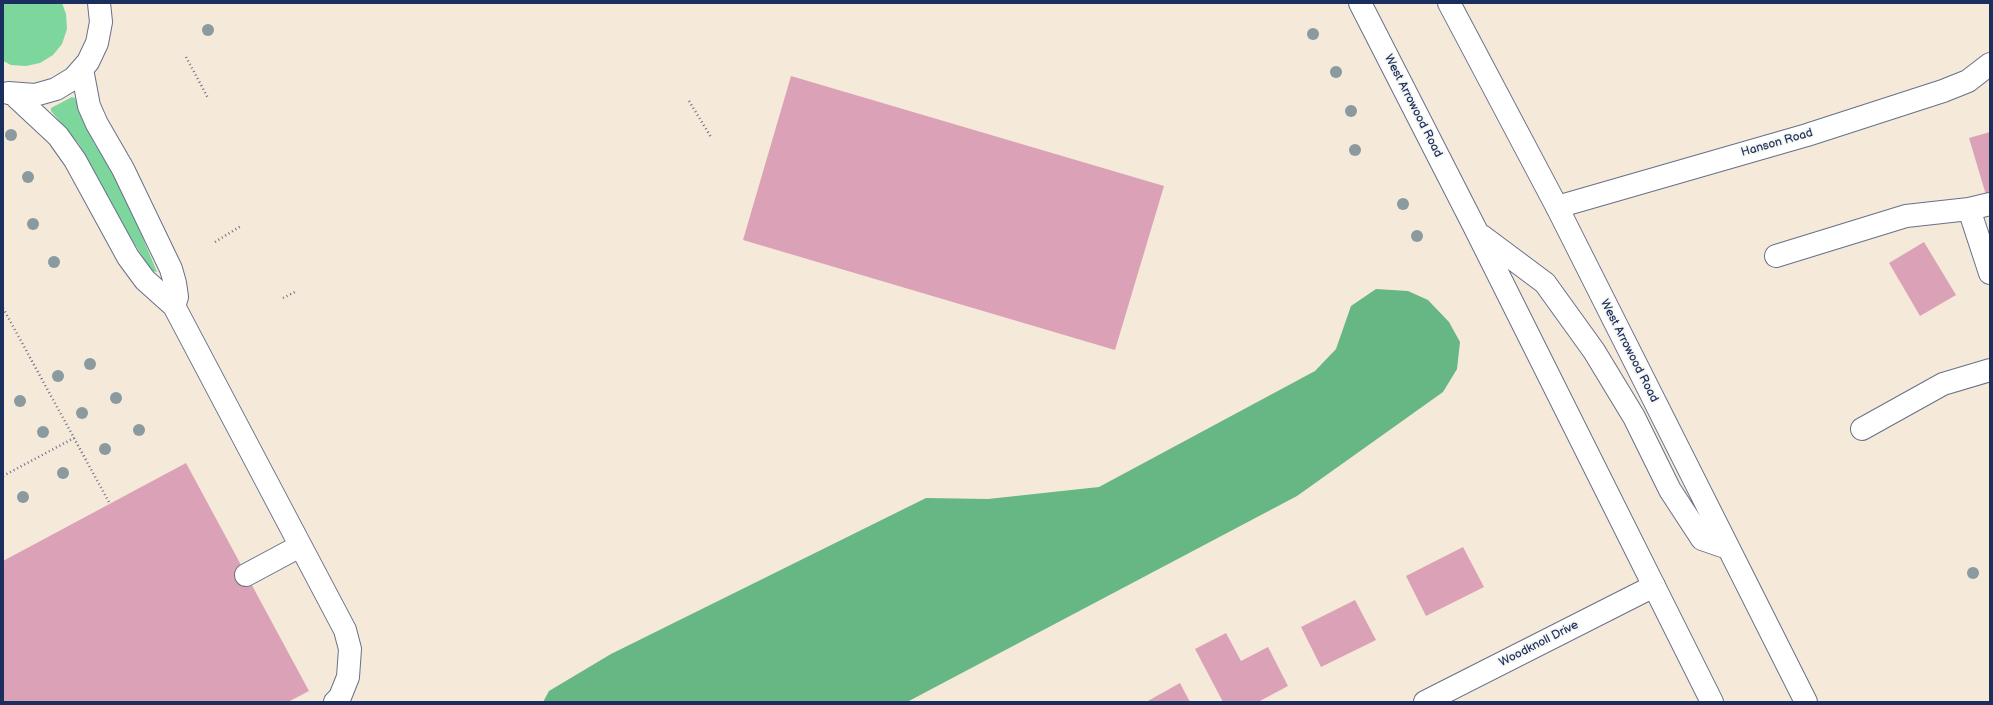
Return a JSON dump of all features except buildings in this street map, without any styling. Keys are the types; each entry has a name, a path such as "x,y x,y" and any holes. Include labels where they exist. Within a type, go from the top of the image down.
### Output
{"main road":[{"path":"9,93 35,95 56,89 74,78 88,62 97,43 100,13 116,3"},
{"name":"West Arrowood Road","path":"1360,3 1478,233 1712,702"},
{"name":"West Arrowood Road","path":"1449,3 1557,207 1806,702"},
{"name":"Hanson Road","path":"1557,207 1807,135 1943,91 1968,81 1990,64"},
{"path":"82,69 91,112 123,169 171,269 177,297 174,306"},
{"path":"9,93 58,136 75,160 128,257 145,280 174,306 344,630 350,649 348,677 340,697 335,702"},
{"path":"1776,256 1906,216 1969,209 1990,204"},
{"path":"1969,209 1990,273"},
{"path":"1478,233 1545,283 1594,351 1634,417 1670,490 1702,539 1728,548"},
{"path":"1862,429 1943,384 1990,370"},
{"path":"246,575 300,546"},
{"name":"Woodknoll Drive","path":"1425,702 1654,586"}],"path":[{"path":"186,57 208,98"},
{"path":"689,101 711,137"},
{"path":"215,242 241,226"},
{"path":"283,298 295,292"},
{"path":"3,308 110,504"},
{"path":"3,476 74,438"}],"green space":[{"path":"3,3 62,3 66,14 67,29 62,44 53,55 40,63 26,66 11,65 3,61"},
{"path":"72,97 75,98 94,143 108,165 130,207 157,272 152,271 126,231 79,144 51,111 51,108"},
{"path":"1376,289 1408,291 1428,300 1449,322 1460,342 1457,369 1443,392 1297,496 907,702 543,702 549,691 611,654 926,498 988,499 1099,487 1315,371 1336,349 1351,306"}]}
